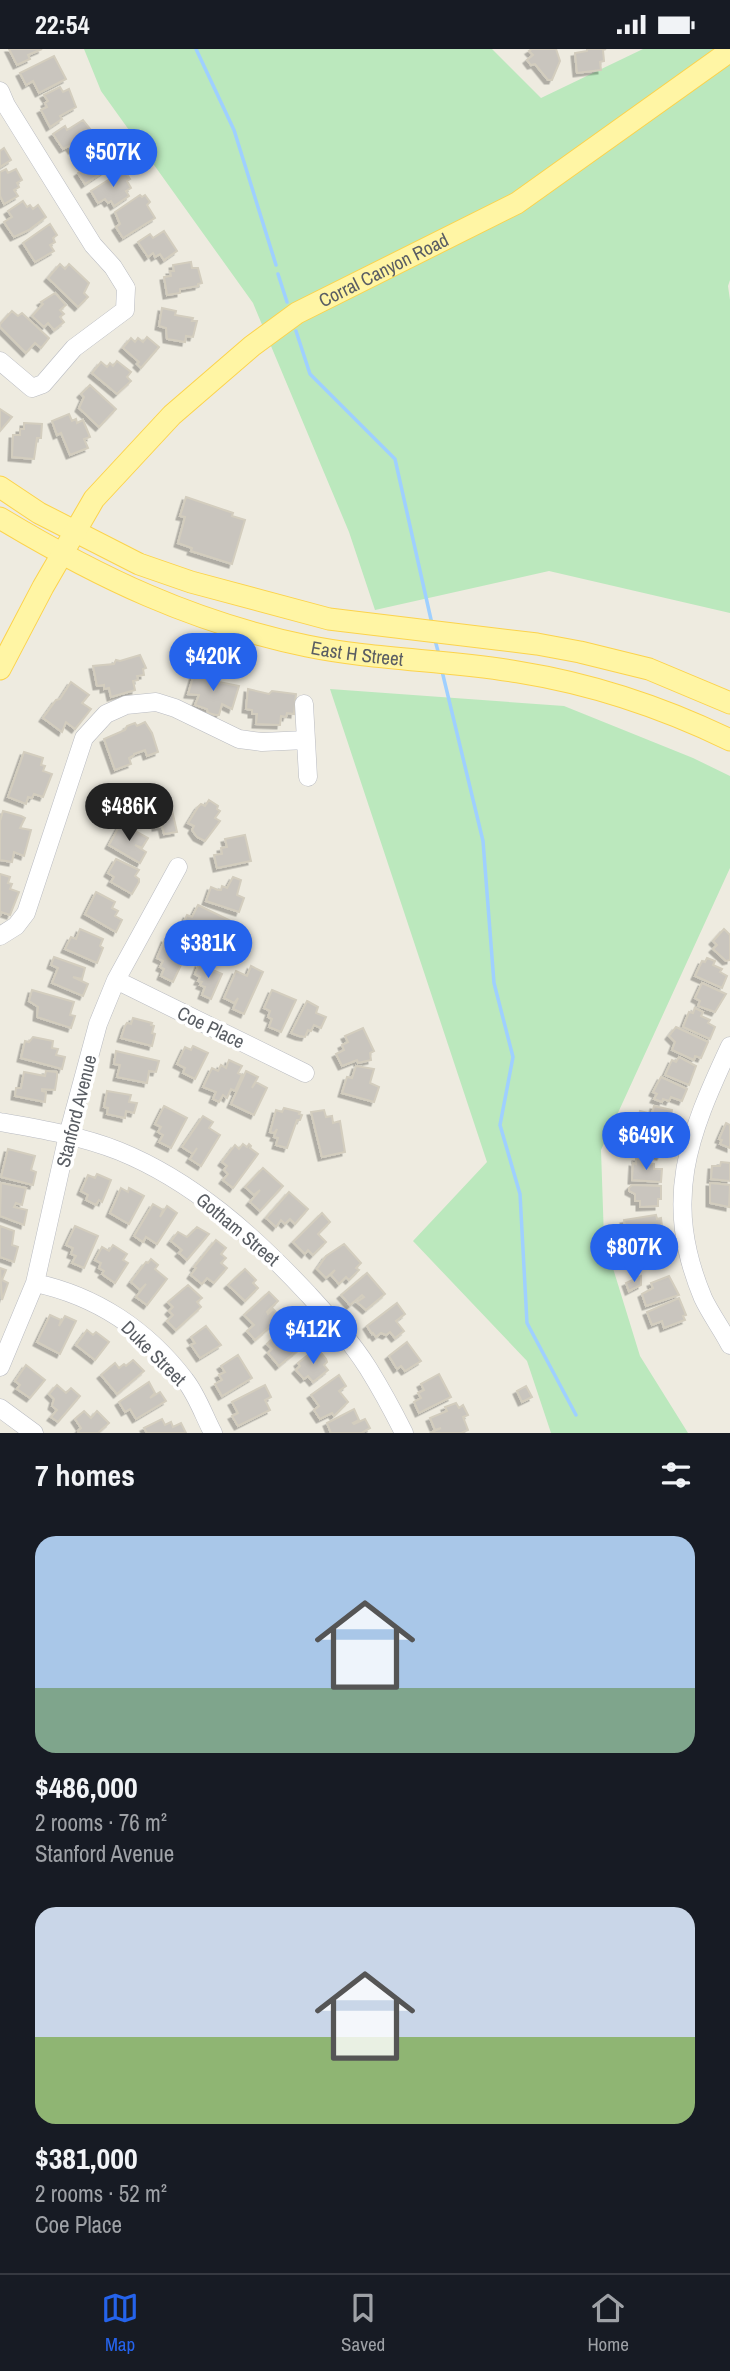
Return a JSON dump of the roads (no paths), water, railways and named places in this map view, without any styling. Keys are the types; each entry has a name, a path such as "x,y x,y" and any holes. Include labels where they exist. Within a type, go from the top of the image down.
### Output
{"main road":[{"name":"Corral Canyon Road","path":"0,669 94,499 172,415 252,346 297,313 517,202 730,51"},
{"name":"East H Street","path":"0,487 39,513 139,564 191,582 329,619 524,642 580,652 649,669 730,702"},
{"name":"East H Street","path":"0,518 62,555 135,592 207,620 308,646 517,671 559,680 629,697 696,723 730,740"}],"street":[{"path":"0,91 6,105 93,245 113,267 126,288 125,310 74,348 43,384 32,388 0,361"},
{"path":"0,936 16,926 26,913 84,738 106,714 126,705 156,702 175,708 239,739 262,742 306,740"},
{"path":"304,704 309,777"},
{"name":"Stanford Avenue","path":"0,1367 34,1283 68,1135 98,1024 116,980 178,867"},
{"name":"Coe Place","path":"116,980 305,1073"},
{"path":"730,1046 696,1121 686,1161 682,1198 686,1242 697,1282 708,1308 730,1345"},
{"name":"Gotham Street","path":"0,1122 68,1135 119,1151 184,1184 212,1204 279,1263 342,1332 359,1355 404,1433"},
{"name":"Duke Street","path":"34,1283 77,1294 107,1309 133,1327 186,1381 213,1433"},
{"path":"0,1408 34,1433"}],"waterway":[{"path":"196,49 234,130 276,265"},
{"path":"278,274 287,302"},
{"path":"296,331 310,374 395,459 432,624"},
{"path":"435,640 439,655"},
{"path":"442,671 483,841 494,983 513,1057 500,1125 520,1194 527,1323 576,1415"}]}
